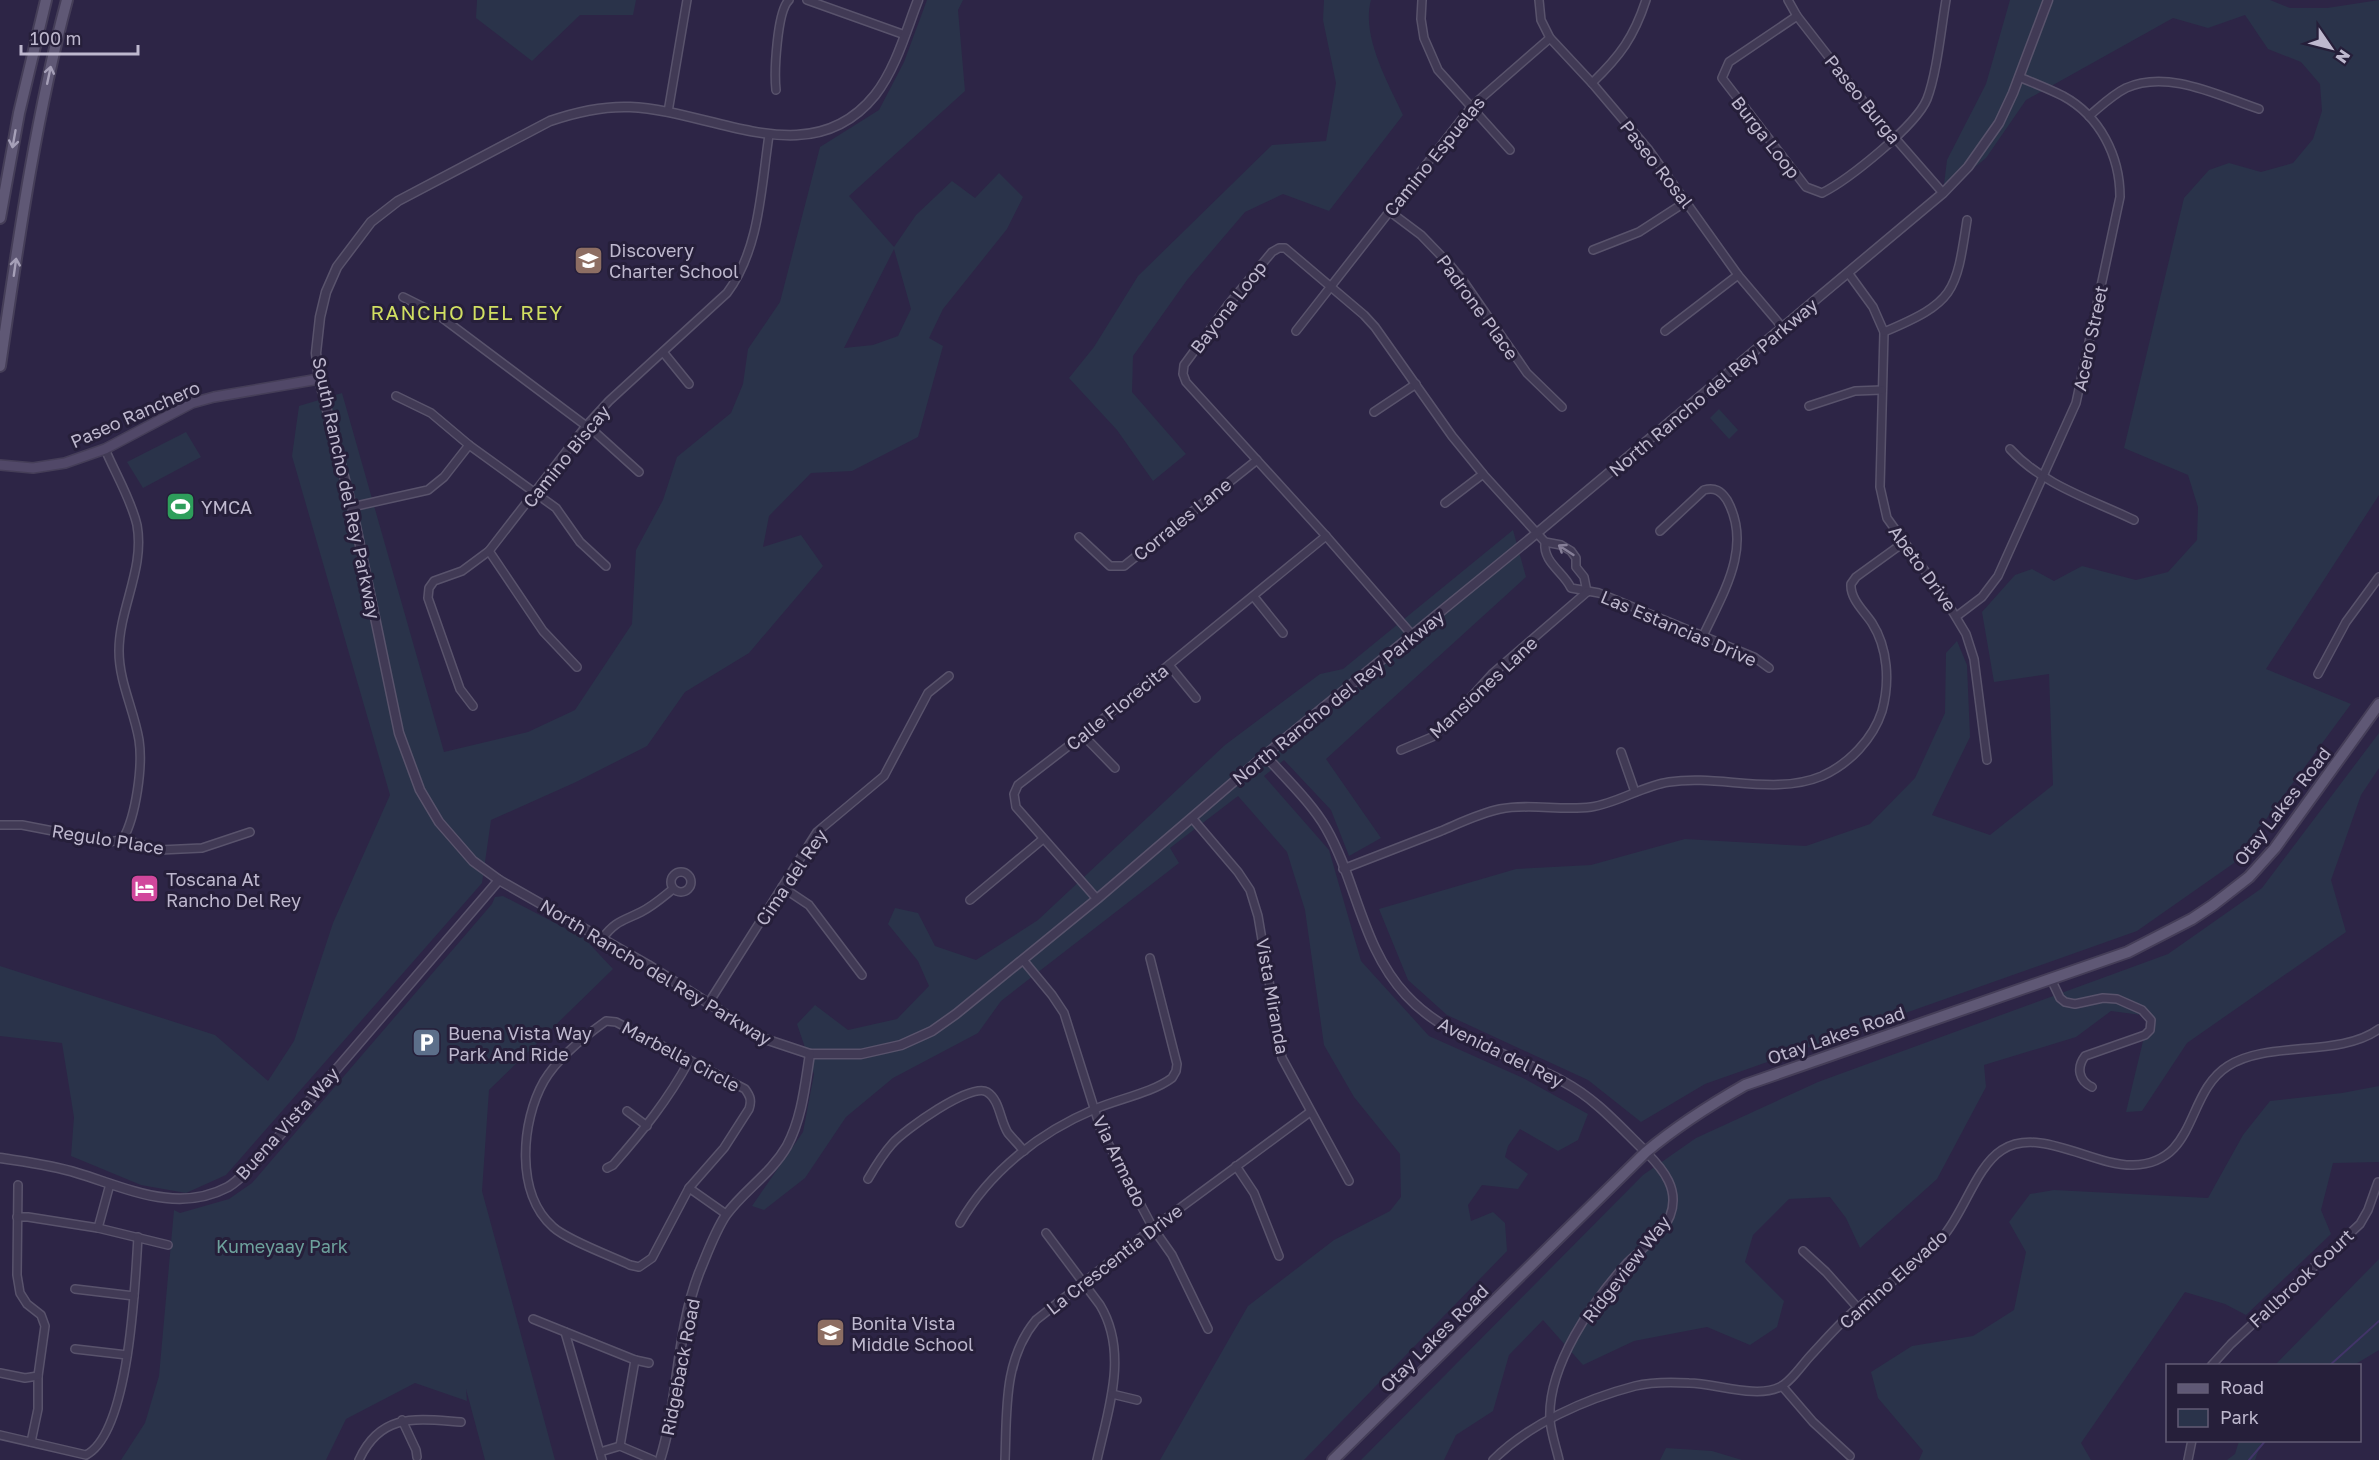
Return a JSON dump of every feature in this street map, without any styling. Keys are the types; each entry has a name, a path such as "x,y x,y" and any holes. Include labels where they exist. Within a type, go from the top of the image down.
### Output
{"main road":[{"path":"0,218 19,113 46,0"},
{"path":"0,366 38,124 67,0"},
{"name":"Paseo Ranchero","path":"0,465 33,468 65,464 105,449 192,403 214,397 319,379"},
{"name":"Otay Lakes Road","path":"1333,1460 1646,1152 1669,1133 1745,1085 2128,952 2192,919 2249,877 2282,838 2379,704"}],"street":[{"path":"668,112 687,0"},
{"path":"776,90 775,58 783,8 789,0"},
{"path":"807,0 905,35"},
{"name":"South Rancho del Rey Parkway","path":"499,880 473,861 439,822 411,770 399,733 352,507 319,379 316,353 320,317 326,292 338,267 355,242 371,222 398,201 550,121 576,112 631,107 668,112 769,135 815,133 834,127 867,104 881,87 918,0"},
{"path":"1422,0 1422,29 1432,60 1444,80 1472,106 1509,150"},
{"name":"Paseo Rosal","path":"1539,0 1541,20 1550,38 1648,149 1738,275 1783,328"},
{"path":"1592,83 1615,61 1625,47 1638,23 1646,0"},
{"name":"Paseo Burga","path":"1788,0 1797,16 1943,194"},
{"path":"1895,138 1916,119 1927,98 1946,0"},
{"name":"North Rancho del Rey Parkway","path":"499,880 649,966 765,1039 810,1054 861,1054 901,1045 932,1031 1023,960 1265,755 1413,636 1943,194 1990,137 2006,108 2048,0"},
{"name":"Burga Loop","path":"1797,16 1729,62 1722,78 1806,187 1822,193 1830,189 1895,138"},
{"name":"Camino Espuelas","path":"1296,331 1472,106 1550,38"},
{"name":"Acero Street","path":"1957,616 1982,597 1998,576 2076,403 2119,208 2120,186 2117,164 2105,138 2089,116 2064,96 2019,77"},
{"path":"2089,116 2111,97 2127,88 2160,80 2176,82 2259,109"},
{"name":"Camino Biscay","path":"472,706 460,689 428,598 428,591 434,581 462,571 489,551 586,426 609,401 727,293 738,279 753,237 769,135"},
{"path":"1593,250 1639,232 1687,201"},
{"name":"Padrone Place","path":"1389,211 1421,235 1449,264 1527,374 1562,407"},
{"path":"1884,332 1923,315 1938,305 1948,294 1959,270 1967,219"},
{"name":"Bayona Loop","path":"1413,636 1186,382 1183,374 1184,365 1228,304 1272,252 1280,248 1285,249 1370,321 1452,436 1537,533"},
{"name":"Abeto Drive","path":"1849,274 1873,307 1884,332 1880,487 1887,518 1957,616 1971,646 1987,760"},
{"path":"1665,331 1738,275"},
{"path":"403,297 437,314 586,426 639,472"},
{"path":"663,352 689,384"},
{"path":"1374,412 1416,384"},
{"path":"1809,406 1856,391 1882,390"},
{"path":"396,396 431,413 469,445 556,508 580,542 606,566"},
{"path":"352,507 428,490 444,477 469,445"},
{"path":"105,449 132,510 139,542 136,572 119,650 121,670 139,740 140,756 130,827 123,839"},
{"path":"2010,449 2025,465 2043,478 2134,520"},
{"name":"Corrales Lane","path":"1079,537 1110,566 1124,566 1257,460"},
{"path":"1445,503 1483,474"},
{"path":"1660,531 1704,490 1719,491 1731,508 1738,532 1738,551 1724,591 1703,636"},
{"name":"Las Estancias Drive","path":"1537,533 1545,542 1561,545 1571,551 1576,558 1576,567 1584,578 1587,592"},
{"name":"Calle Florecita","path":"1096,899 1016,807 1014,798 1016,789 1326,536"},
{"name":"Las Estancias Drive","path":"1545,542 1544,550 1548,560 1566,576 1572,588 1599,593 1754,657 1769,668"},
{"path":"1343,869 1501,809 1592,807 1668,782 1679,781 1793,784 1822,776 1840,766 1856,753 1870,734 1879,717 1887,690 1887,674 1881,640 1855,598 1851,584 1856,577 1904,543"},
{"path":"489,551 543,631 578,667"},
{"path":"1566,576 1576,567"},
{"path":"2318,674 2346,622 2379,577"},
{"name":"Mansiones Lane","path":"1401,750 1432,737 1444,727 1492,674 1587,592"},
{"path":"1254,597 1283,633"},
{"path":"1169,665 1196,698"},
{"name":"Cima del Rey","path":"708,1004 817,832 884,776 928,693 949,676"},
{"path":"1083,735 1115,768"},
{"path":"1621,752 1635,792"},
{"name":"Avenida del Rey","path":"1265,755 1326,828 1380,960 1395,982 1418,1007 1451,1030 1578,1090 1646,1152"},
{"name":"Vista Miranda","path":"1192,818 1238,872 1250,890 1258,916 1282,1058 1349,1181"},
{"name":"Regulo Place","path":"0,825 22,825 110,842 123,839 160,850 202,848 250,832"},
{"path":"970,900 1043,839"},
{"name":"Buena Vista Way","path":"0,1158 43,1164 152,1197 175,1200 196,1198 229,1186 270,1147 499,880"},
{"path":"782,887 808,905 862,975"},
{"path":"602,939 620,920 642,912 673,889"},
{"path":"960,1223 983,1188 1024,1151 1059,1125 1167,1082 1176,1071 1177,1064 1150,958"},
{"name":"Via Armado","path":"1023,960 1064,1013 1101,1130 1153,1228 1172,1255 1208,1329"},
{"path":"2051,979 2060,998 2065,1002 2075,1004 2103,998 2117,999 2142,1010 2151,1020 2150,1030 2145,1035 2087,1054 2082,1059 2081,1077 2092,1087"},
{"name":"Marbella Circle","path":"606,1021 616,1022 745,1089 750,1095 749,1109 724,1148 689,1188 652,1258 639,1267 630,1266 554,1228 537,1207 532,1195 527,1168 528,1128 533,1105 544,1081 556,1065 606,1021"},
{"name":"Camino Elevado","path":"1782,1386 1858,1308 1900,1276 1938,1242 1954,1223 1987,1165 2007,1147 2022,1142 2038,1142 2127,1164 2148,1162 2164,1156 2178,1145 2186,1134 2210,1083 2235,1062 2249,1057 2345,1043 2367,1037 2379,1029"},
{"name":"Ridgeback Road","path":"660,1460 667,1437 686,1320 698,1275 726,1214 770,1170 786,1147 801,1109 810,1054"},
{"path":"606,1168 613,1165 647,1126 689,1061"},
{"path":"868,1179 892,1144 915,1123 979,1089 987,1092 995,1101 1007,1132 1024,1151"},
{"path":"627,1111 647,1126"},
{"name":"La Crescentia Drive","path":"1005,1460 1010,1374 1019,1346 1036,1320 1153,1228 1310,1112"},
{"name":"Ridgeview Way","path":"1558,1460 1550,1420 1552,1398 1560,1367 1576,1335 1620,1272 1661,1230 1670,1215 1673,1199 1670,1181 1646,1152"},
{"path":"1236,1166 1254,1193 1279,1256"},
{"name":"Fallbrook Court","path":"2212,1364 2360,1224 2368,1210 2378,1182"},
{"path":"98,1228 110,1184"},
{"path":"18,1185 17,1275 20,1293 27,1304 41,1315 45,1326 38,1376 38,1409 31,1442"},
{"path":"689,1188 726,1214"},
{"path":"17,1217 98,1228 168,1245"},
{"path":"1046,1233 1081,1283 1100,1305 1108,1318 1111,1331 1115,1359 1112,1394 1097,1460"},
{"path":"0,1435 86,1455 92,1452 110,1423 124,1378 134,1296 138,1237"},
{"path":"1803,1251 1826,1272 1858,1308"},
{"path":"75,1289 134,1296"},
{"path":"533,1319 634,1360 649,1363"},
{"path":"565,1332 601,1456 620,1446"},
{"path":"75,1349 127,1355"},
{"path":"620,1446 634,1360"},
{"path":"0,1373 25,1378 38,1376"},
{"path":"1493,1460 1508,1445 1550,1420 1590,1402 1637,1386 1689,1383 1760,1392 1782,1386 1813,1422 1850,1456"},
{"path":"1112,1394 1137,1400"},
{"path":"402,1420 417,1457"},
{"path":"359,1460 370,1440 385,1428 402,1420 461,1422"},
{"path":"2188,1460 2192,1442"},
{"path":"620,1446 653,1460"}],"green space":[{"path":"477,0 636,0 633,15 580,15 532,61 476,18"},
{"path":"927,0 963,0 958,10 965,91 849,196 894,247 916,215 952,181 975,198 999,173 1023,197 1007,229 943,309 929,338 943,346 918,437 852,471 811,473 769,516 763,547 801,535 823,566 749,653 685,692 647,746 576,782 491,820 482,883 226,1175 186,1193 141,1185 71,1156 74,1117 62,1043 0,1036 0,966 215,1035 268,1081 294,1041 333,923 390,795 292,456 299,406 342,393 444,752 528,732 575,710 632,624 636,550 663,500 677,457 731,413 743,384 748,349 780,302 820,147 879,110 904,62","holes":["894,249 911,309 898,336 873,345 844,348"]},
{"path":"1324,0 1371,0 1369,14 1373,44 1403,115 1329,211 1283,194 1245,212 1187,280 1133,356 1132,392 1186,454 1153,481 1117,430 1069,378 1094,347 1138,276 1272,145 1326,141 1336,83 1323,20"},
{"path":"2010,0 2270,0 2290,8 2327,8 2379,0 2379,495 2266,669 2351,704 2234,863 2137,931 1705,1084 1641,1122 1588,1080 1447,1015 1408,980 1379,909 1516,869 1591,865 1685,839 1806,846 1870,824 1915,778 1945,713 1946,653 1957,641 1967,665 1970,737 1932,815 1990,835 2053,785 2049,674 1994,682 1982,612 2015,575 2032,569 2054,581 2082,566 2136,580 2168,572 2197,540 2198,507 2188,475 2124,448 2184,198 2209,170 2229,163 2261,172 2293,163 2313,139 2322,111 2320,84 2301,62 2268,49 2245,15 2208,28 2173,18 2026,100 1986,158 1943,193 1947,160 1986,84"},
{"path":"1719,409 1738,430 1729,439 1710,418"},
{"path":"186,432 201,457 143,488 127,462"},
{"path":"1513,530 1526,577 1326,759 1381,838 1349,856 1331,810 1284,760 1264,776 1329,850 1361,961 1429,1036 1523,1078 1588,1114 1578,1140 1558,1151 1520,1129 1508,1146 1505,1157 1528,1174 1518,1189 1482,1185 1468,1205 1471,1221 1493,1212 1505,1223 1507,1251 1304,1460 1160,1460 1248,1306 1334,1240 1390,1211 1401,1197 1400,1154 1354,1097 1324,1045 1305,910 1287,852 1238,796 1170,848 1179,863 1001,1001 978,1033 893,1078 846,1117 805,1178 764,1210 752,1206 803,1132 814,1074 797,1024 815,1005 848,1030 897,1019 929,986 918,961 888,924 895,908 918,913 935,946 976,960 1038,920 1225,745 1320,674 1343,669"},
{"path":"2379,733 2379,768 2361,795 2331,880 2346,932 2187,1043 2142,1111 2126,1112 2149,1016 2111,1011 2076,1037 1984,1065 1986,1087 1937,1179 1860,1248 1846,1218 1830,1197 1789,1199 1753,1235 1745,1262 1784,1301 1777,1327 1750,1345 1707,1327 1634,1341 1583,1365 1543,1320 1509,1355 1493,1411 1456,1435 1444,1460 1361,1460 1643,1175 1696,1138 1818,1082 2168,954 2262,888"},
{"name":"Kumeyaay Park","path":"503,896 584,938 613,969 489,1090 482,1191 555,1460 485,1460 466,1389 467,1401 415,1383 346,1419 326,1460 121,1460 145,1423 159,1376 174,1210 180,1213 229,1199 252,1183 492,904 495,897"},
{"path":"2379,1086 2379,1162 2333,1163 2321,1210 2331,1234 2246,1315 2225,1304 2185,1292 2081,1443 2091,1460 1919,1460 1923,1451 1878,1398 1871,1372 1912,1346 1973,1336 2014,1310 2026,1252 2009,1222 2030,1194 2054,1190 2208,1198 2243,1135 2270,1101 2342,1093"},
{"path":"2379,1259 2379,1350 2356,1364 2276,1364"},
{"path":"2239,1442 2262,1442 2255,1460 2227,1460 2235,1454"},
{"path":"1666,1448 1712,1451 1742,1460 1660,1460"}],"waterway":[{"path":"2331,1364 2379,1321"},
{"path":"2249,1460 2264,1442"}],"place":[{"name":"Discovery Charter School","path":"588,260"},
{"name":"YMCA","path":"180,507"},
{"name":"Toscana At Rancho Del Rey","path":"145,889"},
{"name":"Buena Vista Way Park And Ride","path":"427,1043"},
{"name":"Bonita Vista Middle School","path":"830,1333"}],"district":[{"name":"RANCHO DEL REY","path":"467,312"}]}
